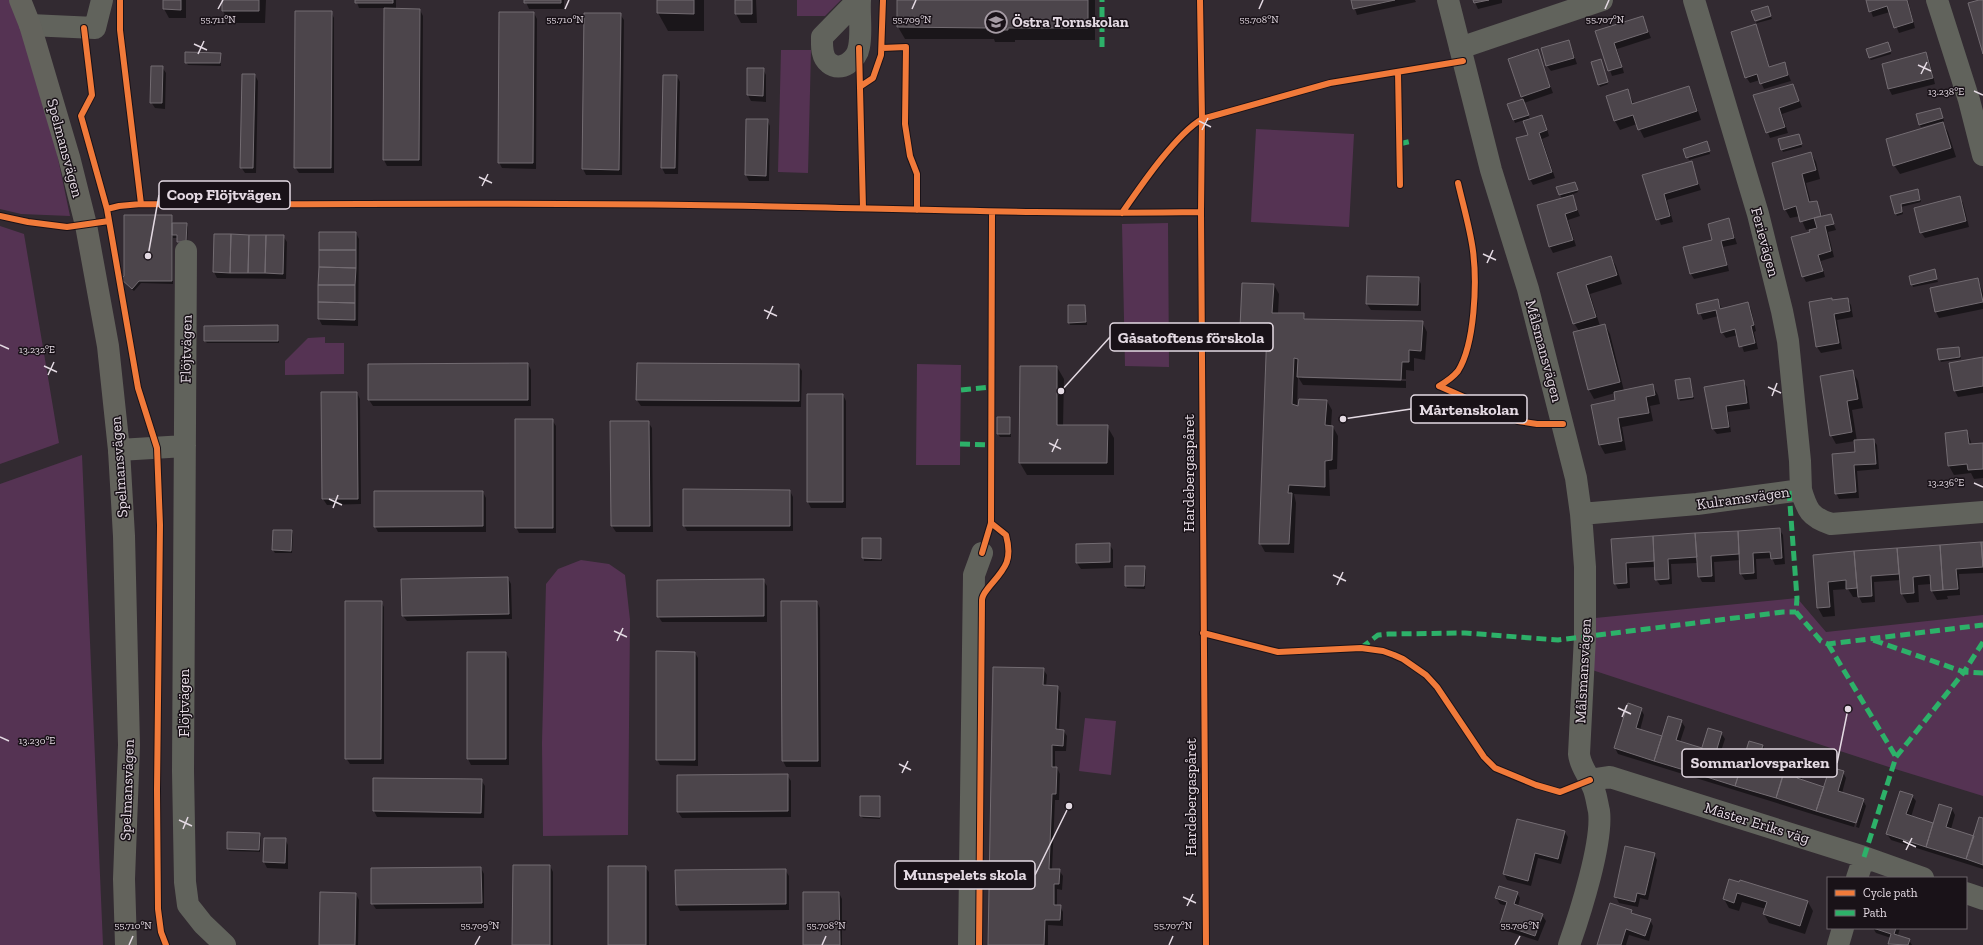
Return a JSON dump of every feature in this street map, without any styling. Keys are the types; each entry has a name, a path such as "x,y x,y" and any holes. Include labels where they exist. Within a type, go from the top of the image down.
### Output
{"main road":[{"name":"Spelmansvägen","path":"20,0 30,25 69,157 86,225 108,346 119,450 124,536 129,745 124,880 126,945"}],"street":[{"path":"30,25 95,28 102,0"},
{"name":"Målsmansvägen","path":"1448,0 1491,170 1528,289 1563,424 1576,478 1581,514 1585,567 1585,619 1579,754 1580,761 1595,792 1599,812 1596,842 1569,945"},
{"path":"1460,48 1602,0"},
{"name":"Ferievägen","path":"1694,0 1758,214 1782,311 1788,341 1800,461 1801,490"},
{"path":"1937,0 1969,100 1983,155"},
{"name":"Flöjtvägen","path":"186,251 183,764 185,882 188,905 203,924 225,945"},
{"path":"119,450 185,446"},
{"name":"Kulramsvägen","path":"1581,514 1697,504 1801,490 1811,515 1831,524 1983,512"},
{"path":"969,945 974,575 982,553"},
{"name":"Mäster Eriks väg","path":"1590,780 1610,777 1864,857 1920,877"},
{"path":"1858,877 1864,857"},
{"path":"1967,893 1983,899"},
{"path":"1838,945 1842,929"}],"shaded area":[{"path":"0,0 19,0 30,25 70,216 21,214 0,209"},
{"path":"797,0 841,0 825,16 797,16"},
{"path":"781,50 811,50 808,173 778,172"},
{"path":"1256,129 1354,134 1349,227 1251,222"},
{"path":"1168,223 1169,367 1125,366 1122,224"},
{"path":"0,226 24,234 59,443 0,464"},
{"path":"325,337 325,343 344,343 344,374 285,375 285,361 308,338"},
{"path":"917,364 961,365 960,465 916,465"},
{"path":"82,455 103,945 0,945 0,484"},
{"path":"581,560 609,564 625,575 630,620 628,835 543,836 542,743 546,584 558,569"},
{"path":"1797,598 1826,632 1983,615 1983,796 1892,768 1583,667 1585,619"},
{"path":"1085,718 1116,721 1111,775 1079,771"}],"building":[{"path":"163,0 181,0 181,10 163,9"},
{"path":"222,0 259,0 259,11 222,11"},
{"path":"355,0 393,0 393,3 355,3"},
{"path":"524,0 561,0 561,3 524,3"},
{"path":"657,0 694,0 694,14 657,13"},
{"path":"735,0 752,0 752,14 735,14"},
{"path":"897,0 1088,0 1088,28 1008,28 1008,30 987,30 987,28 897,27"},
{"path":"1351,0 1395,0 1353,9"},
{"path":"1473,0 1489,0 1474,3"},
{"path":"1866,0 1907,0 1913,22 1894,28 1887,6 1869,12"},
{"path":"1983,0 1983,54 1968,3"},
{"path":"1768,6 1771,16 1755,21 1751,11"},
{"path":"384,8 420,9 419,160 383,160"},
{"path":"295,11 332,11 331,168 294,168"},
{"path":"499,12 534,12 533,163 498,163"},
{"path":"584,13 621,13 619,170 582,169"},
{"path":"1643,16 1648,32 1614,43 1622,67 1608,71 1595,31"},
{"path":"1756,24 1769,67 1785,62 1788,75 1760,84 1757,74 1745,78 1731,32"},
{"path":"1569,40 1574,58 1546,66 1541,48"},
{"path":"1888,42 1891,51 1869,58 1866,49"},
{"path":"1538,49 1550,87 1521,97 1508,59"},
{"path":"185,52 221,53 220,63 185,63"},
{"path":"1926,52 1933,78 1888,89 1882,64"},
{"path":"1601,59 1608,82 1598,85 1591,62"},
{"path":"151,66 163,66 162,103 150,103"},
{"path":"747,68 764,68 763,96 747,95"},
{"path":"242,74 255,74 253,168 240,168"},
{"path":"663,75 677,75 675,168 661,168"},
{"path":"1793,84 1799,101 1779,108 1785,127 1766,133 1753,95"},
{"path":"1689,86 1697,111 1638,130 1633,115 1614,121 1606,96 1628,89 1632,104"},
{"path":"1523,99 1529,115 1513,120 1507,104"},
{"path":"1940,108 1943,118 1919,125 1916,114"},
{"path":"1542,115 1547,130 1539,133 1552,172 1529,180 1516,138 1528,135 1523,121"},
{"path":"746,119 768,119 766,176 745,175"},
{"path":"1943,122 1951,148 1893,166 1886,139"},
{"path":"1799,134 1802,144 1781,150 1778,139"},
{"path":"1707,141 1710,151 1686,158 1683,149"},
{"path":"1811,152 1816,170 1802,174 1809,202 1817,201 1821,216 1800,222 1796,206 1784,210 1772,163"},
{"path":"1692,161 1698,184 1664,194 1670,216 1656,220 1642,175"},
{"path":"1575,182 1578,190 1559,195 1556,187"},
{"path":"1918,189 1920,200 1901,204 1902,212 1895,214 1890,196"},
{"path":"1573,195 1577,210 1565,214 1573,240 1549,247 1537,205"},
{"path":"1960,196 1966,221 1920,233 1914,208"},
{"path":"1831,214 1834,224 1825,226 1831,251 1818,255 1823,271 1802,277 1791,237 1810,232 1809,230 1817,228 1814,218"},
{"path":"124,215 172,215 172,281 139,281 132,289 121,279 124,276"},
{"path":"1729,218 1734,238 1721,241 1727,265 1690,274 1683,247 1712,240 1708,224"},
{"path":"172,223 187,223 186,242 177,242 177,235 172,235"},
{"path":"319,232 356,232 356,250 319,250"},
{"path":"214,234 231,234 230,273 213,272"},
{"path":"231,234 249,235 248,273 230,273"},
{"path":"249,235 266,235 265,273 248,273"},
{"path":"266,235 284,235 283,274 265,273"},
{"path":"319,250 356,250 356,268 319,267"},
{"path":"1611,256 1617,275 1586,285 1596,317 1573,324 1557,273"},
{"path":"319,267 356,268 355,285 318,285"},
{"path":"1935,269 1937,279 1911,285 1909,276"},
{"path":"1367,276 1419,277 1418,305 1366,304"},
{"path":"1978,278 1983,302 1935,312 1930,288"},
{"path":"1242,283 1274,284 1272,313 1304,313 1304,319 1423,321 1421,351 1409,350 1409,362 1402,362 1401,380 1297,377 1298,359 1294,358 1292,404 1298,406 1299,399 1327,400 1325,425 1333,426 1332,460 1325,461 1325,487 1289,485 1288,493 1292,493 1289,544 1259,544 1267,329 1240,327"},
{"path":"318,285 355,285 355,303 318,302"},
{"path":"1832,298 1832,300 1848,298 1850,311 1834,314 1839,343 1816,347 1809,302"},
{"path":"1718,299 1720,309 1748,302 1754,325 1751,326 1755,343 1739,347 1735,329 1721,333 1716,310 1698,314 1696,304"},
{"path":"318,302 355,303 355,320 318,319"},
{"path":"1068,305 1085,305 1086,322 1068,323"},
{"path":"1605,324 1620,382 1588,390 1573,332"},
{"path":"278,325 278,341 204,341 204,326"},
{"path":"1959,347 1960,357 1939,360 1937,349"},
{"path":"1983,357 1983,386 1954,391 1949,363"},
{"path":"528,363 528,400 368,400 368,364"},
{"path":"637,363 799,364 799,401 636,400"},
{"path":"1020,366 1057,366 1057,425 1108,425 1107,463 1019,463"},
{"path":"1853,370 1858,399 1847,401 1852,432 1830,436 1820,376"},
{"path":"1690,378 1693,397 1678,399 1675,380"},
{"path":"1744,380 1747,403 1726,406 1729,427 1712,429 1704,387"},
{"path":"1653,384 1655,395 1646,397 1649,413 1618,418 1622,441 1599,445 1591,405 1615,400 1614,392"},
{"path":"321,392 357,392 358,499 322,499"},
{"path":"807,394 843,394 843,502 807,502"},
{"path":"997,417 1010,417 1010,434 997,434"},
{"path":"515,419 553,419 553,528 515,528"},
{"path":"610,421 649,421 650,526 611,526"},
{"path":"1967,430 1969,444 1983,443 1983,469 1968,470 1967,464 1948,466 1945,433"},
{"path":"1874,439 1876,464 1854,465 1856,492 1835,494 1832,454 1855,452 1854,440"},
{"path":"683,489 790,490 790,526 683,526"},
{"path":"374,491 483,491 483,526 374,527"},
{"path":"1780,528 1782,558 1771,559 1770,552 1753,553 1754,573 1740,574 1738,531"},
{"path":"273,530 292,530 291,551 272,550"},
{"path":"1738,531 1739,554 1711,556 1712,576 1698,577 1695,533"},
{"path":"1695,533 1697,557 1668,559 1669,579 1655,580 1653,536"},
{"path":"1653,536 1654,561 1626,563 1627,583 1614,584 1611,539"},
{"path":"862,538 881,538 881,559 862,558"},
{"path":"1981,542 1983,542 1983,566"},
{"path":"1981,542 1983,567 1956,569 1958,589 1943,590 1940,545"},
{"path":"1110,543 1110,562 1076,563 1076,544"},
{"path":"1940,545 1943,590 1931,591 1930,575 1913,577 1914,593 1901,594 1897,548"},
{"path":"1897,548 1899,574 1871,576 1872,596 1858,597 1854,551"},
{"path":"1854,551 1857,588 1846,589 1846,580 1828,582 1830,607 1817,608 1813,555"},
{"path":"1125,566 1145,566 1144,586 1125,586"},
{"path":"508,577 509,614 402,616 401,579"},
{"path":"764,579 764,616 657,617 657,580"},
{"path":"345,601 382,601 381,759 345,759"},
{"path":"781,601 817,601 818,761 782,761"},
{"path":"656,651 695,652 695,760 656,760"},
{"path":"467,652 506,652 506,759 467,759"},
{"path":"993,667 1044,668 1043,685 1058,686 1056,729 1064,730 1063,746 1052,745 1052,767 1057,767 1056,794 1052,794 1049,869 1060,869 1059,884 1054,884 1054,905 1061,905 1060,920 1045,920 1044,945 988,945"},
{"path":"1628,703 1642,708 1636,728 1662,736 1654,761 1614,748"},
{"path":"1668,716 1682,720 1676,740 1702,748 1694,773 1654,761"},
{"path":"1708,728 1722,732 1716,752 1743,761 1735,786 1694,773"},
{"path":"1749,741 1763,745 1757,765 1784,773 1776,798 1735,786"},
{"path":"1789,754 1803,759 1797,778 1824,787 1816,811 1776,798"},
{"path":"1830,767 1844,771 1838,791 1864,799 1856,823 1816,811"},
{"path":"788,774 788,811 677,812 677,775"},
{"path":"373,778 482,779 481,813 373,811"},
{"path":"1900,791 1913,795 1906,814 1933,823 1926,847 1886,834"},
{"path":"860,796 880,796 880,817 860,816"},
{"path":"1939,804 1952,808 1946,827 1974,836 1966,859 1926,847"},
{"path":"1979,817 1983,818 1983,865 1966,859"},
{"path":"1517,819 1565,831 1558,859 1535,853 1528,881 1503,874"},
{"path":"227,832 260,833 259,850 227,849"},
{"path":"264,838 286,838 285,863 263,862"},
{"path":"1625,846 1655,853 1645,895 1637,893 1635,902 1614,897"},
{"path":"513,865 550,865 550,945 512,945"},
{"path":"608,866 646,866 646,945 608,945"},
{"path":"481,867 482,903 371,904 371,868"},
{"path":"786,869 786,904 676,905 675,870"},
{"path":"1729,879 1739,882 1740,880 1808,901 1800,926 1763,914 1767,902 1737,893 1734,903 1723,899"},
{"path":"1499,886 1518,892 1514,904 1543,914 1535,936 1500,924 1507,902 1495,898"},
{"path":"320,892 356,893 355,945 319,945"},
{"path":"803,892 839,892 840,945 803,945"},
{"path":"1610,903 1632,910 1631,913 1651,919 1645,936 1626,929 1621,945 1597,945"},
{"path":"1876,929 1896,929 1894,934 1910,939 1908,945 1888,944 1891,934"}],"marked path":[{"path":"1102,0 1102,47"},
{"path":"1399,144 1412,141"},
{"path":"961,390 992,387"},
{"path":"960,444 992,445"},
{"path":"1789,491 1797,598 1796,612 1821,641 1828,644 1983,625"},
{"path":"1361,648 1378,635 1388,634 1465,633 1558,640 1783,612 1796,612"},
{"path":"1864,857 1896,757 1964,672 1873,640"},
{"path":"1983,642 1964,672 1983,673"},
{"path":"1828,644 1896,757"}],"cycle path":[{"path":"120,0 120,30 141,204"},
{"path":"861,86 873,78 881,55 883,0"},
{"name":"Hardebergaspåret","path":"1200,0 1202,119 1201,212 1206,945"},
{"path":"84,28 92,95 81,116 107,209 138,388 157,448 160,525 157,790 158,909 161,932 166,945"},
{"path":"882,48 906,47 905,124 910,156 917,174 917,210"},
{"path":"859,48 863,208"},
{"path":"1122,213 1170,148 1192,126 1202,119 1330,83 1463,61"},
{"path":"1398,72 1400,185"},
{"path":"1439,386 1458,371 1464,359 1468,345 1473,312 1475,279 1473,251 1458,183"},
{"path":"107,209 119,206 141,204 621,204 1137,213 1201,212"},
{"path":"982,553 991,523 992,213"},
{"path":"0,216 28,222 67,227 109,221"},
{"path":"1439,386 1518,421 1537,424 1563,424"},
{"path":"979,945 982,600 984,593 1006,564 1009,551 1006,535 991,523"},
{"path":"1203,633 1278,652 1361,648 1383,651 1394,655 1403,659 1426,675 1437,687 1484,757 1495,768 1536,785 1560,792 1590,780"}],"place":[{"name":"Östra Tornskolan","path":"996,22"},
{"name":"Coop Flöjtvägen","path":"148,256"},
{"name":"Gåsatoftens förskola","path":"1061,391"},
{"name":"Mårtenskolan","path":"1343,419"},
{"name":"Sommarlovsparken","path":"1848,709"},
{"name":"Munspelets skola","path":"1069,806"}]}
